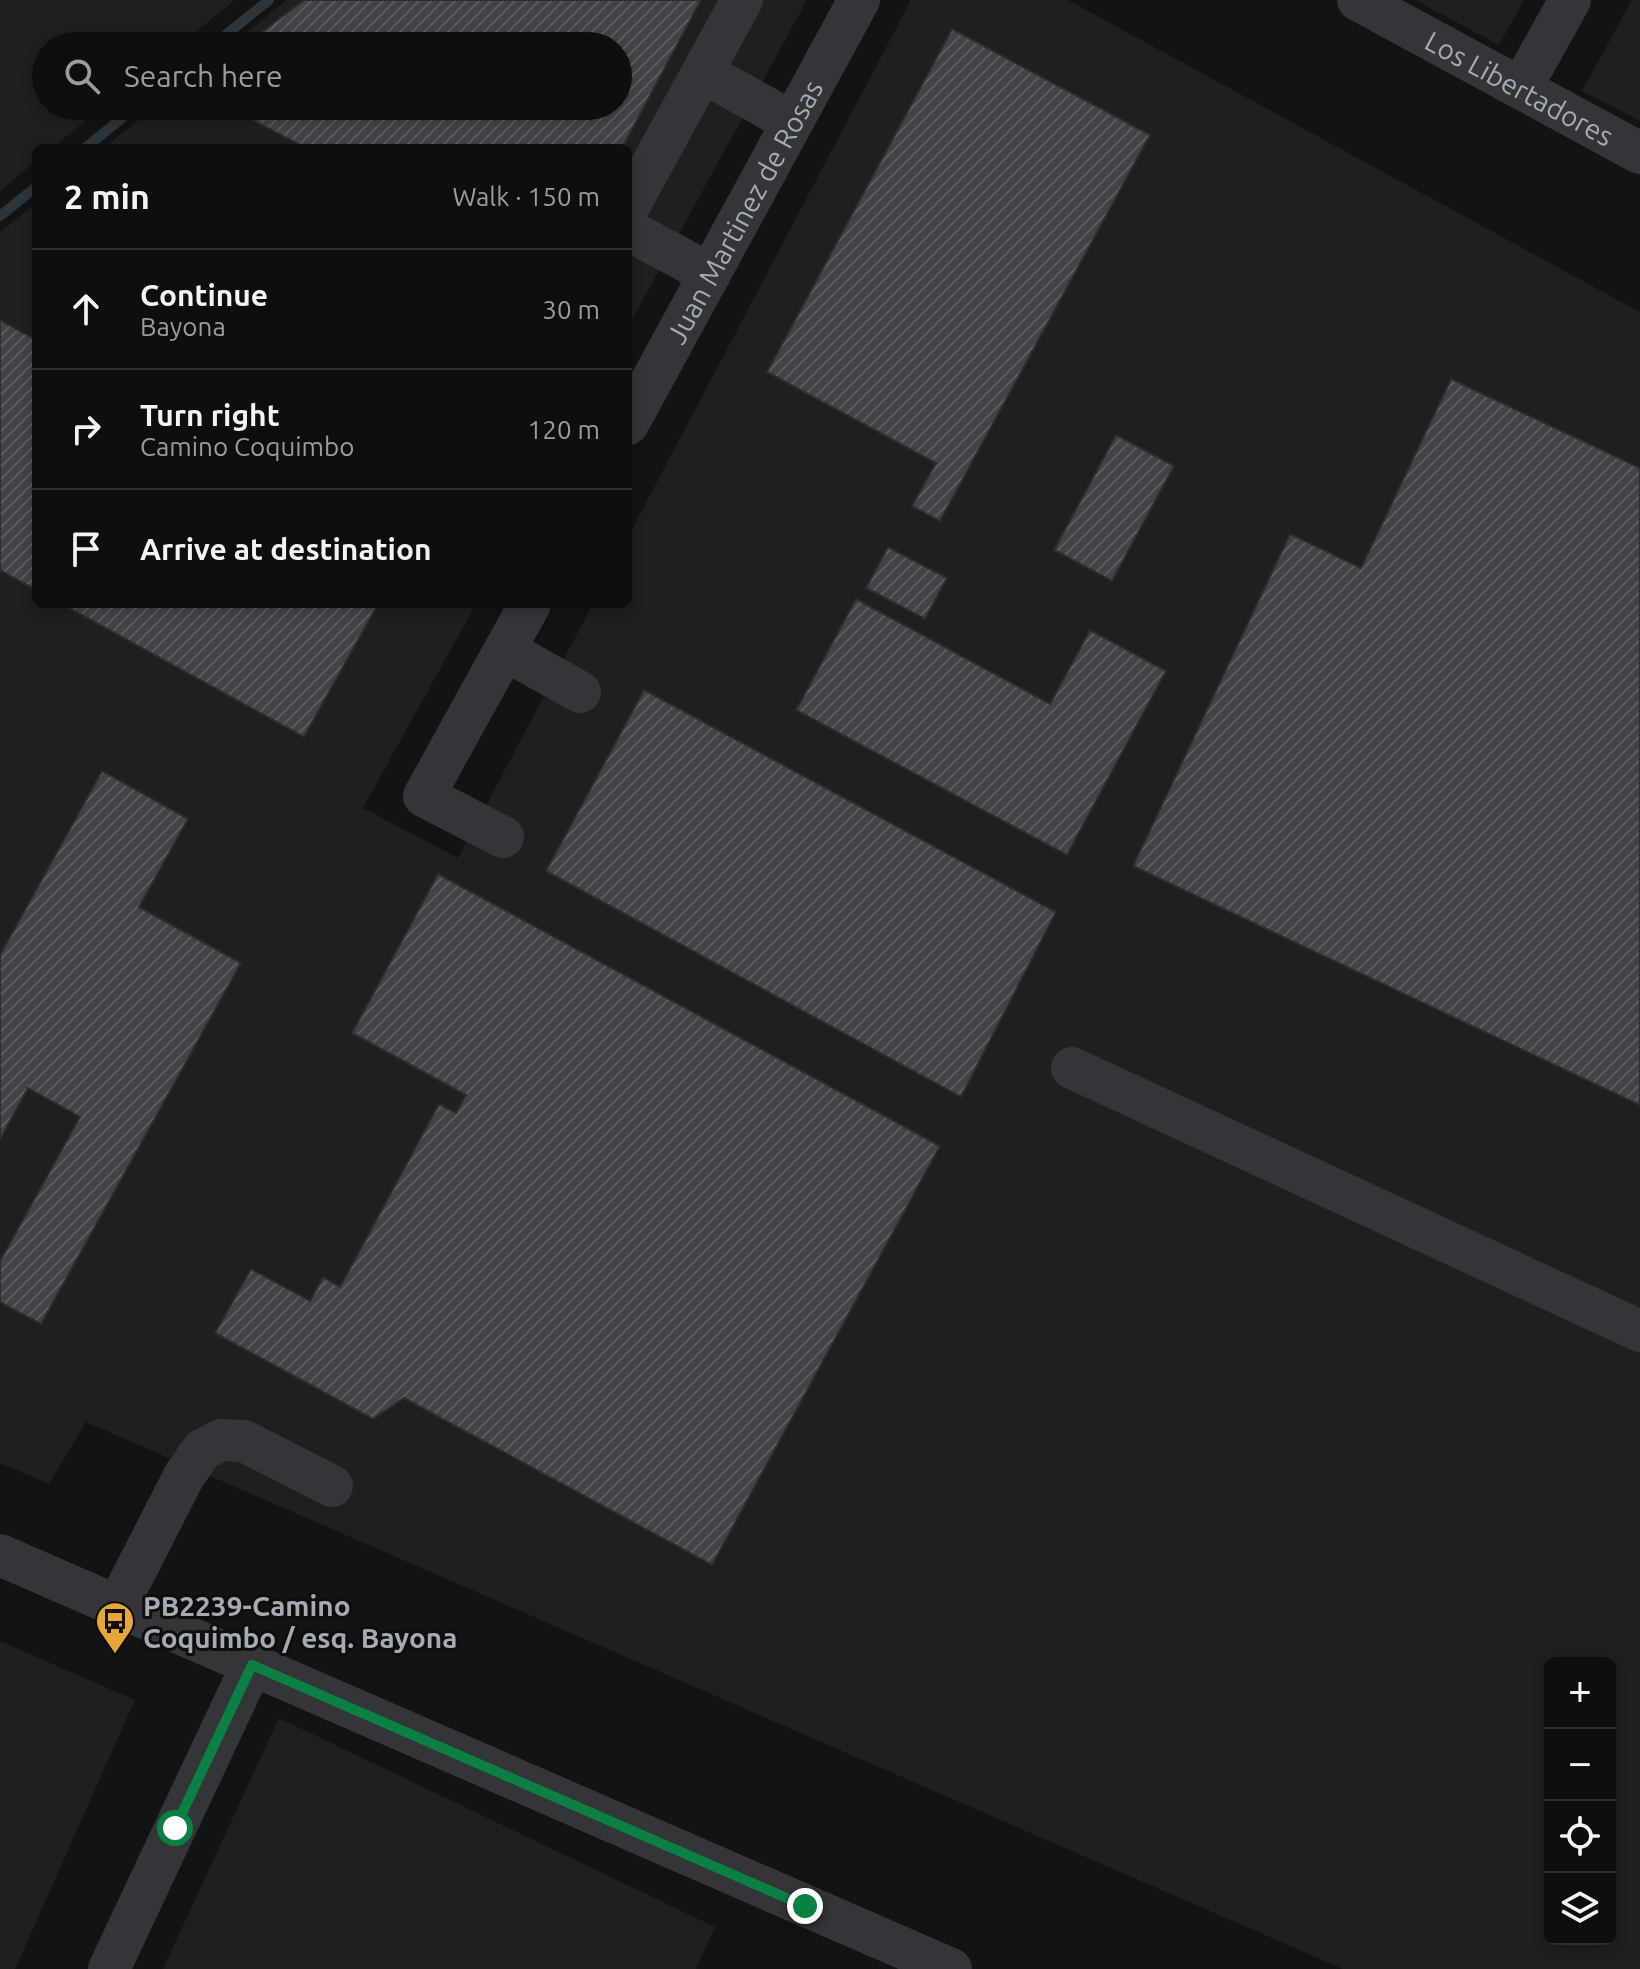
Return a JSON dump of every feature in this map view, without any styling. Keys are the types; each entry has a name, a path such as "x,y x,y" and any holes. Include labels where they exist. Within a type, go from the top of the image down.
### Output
{"street":[{"path":"632,201 742,0"},
{"name":"Juan Martinez de Rosas","path":"632,417 859,0"},
{"name":"Los Libertadores","path":"1358,0 1640,153"},
{"path":"1521,88 1570,0"},
{"path":"704,73 792,122"},
{"path":"632,232 710,274"},
{"path":"503,837 424,796 528,608"},
{"path":"505,650 580,692"},
{"path":"1072,1068 1640,1331"},
{"path":"117,1607 184,1476 202,1450 221,1440 244,1441 332,1486"},
{"path":"0,1555 951,1969"},
{"path":"109,1969 252,1665"}],"shaded area":[{"path":"0,0 235,0 195,32 32,32 32,120 87,120 57,144 32,144 32,164 0,191"},
{"path":"287,0 807,0 632,320 632,144 109,144 139,120 632,120 632,32 247,32"},
{"path":"911,0 1068,0 1640,312 1640,1969 1343,1969 86,1422 49,1484 0,1463 0,232 32,206 32,608 474,608 363,808 458,858 591,608 632,608 632,529"},
{"path":"1415,0 1524,0 1499,45"},
{"path":"1632,0 1640,0 1640,121 1582,91"},
{"path":"0,1641 135,1700 15,1969 0,1969"},
{"path":"279,1718 715,1927 696,1969 163,1969"}],"building":[{"path":"304,0 701,0 624,144 298,144 253,120 632,120 632,32 262,32"},
{"path":"952,29 1150,135 940,521 912,506 936,463 767,372"},
{"path":"0,320 32,338 32,588 0,570"},
{"path":"1451,379 1640,468 1640,1105 1133,866 1290,534 1361,568"},
{"path":"1116,435 1174,466 1112,581 1054,550"},
{"path":"888,547 947,578 925,619 866,588"},
{"path":"856,599 1050,704 1090,630 1166,671 1067,855 796,710"},
{"path":"69,608 376,608 304,737"},
{"path":"644,690 1056,912 961,1097 546,871"},
{"path":"102,771 188,819 139,907 241,963 41,1324 0,1302 0,1261 80,1117 28,1088 0,1139 0,955"},
{"path":"438,874 940,1146 712,1565 404,1398 373,1419 215,1333 251,1269 310,1301 323,1277 340,1287 439,1104 456,1113 466,1095 352,1033"}],"waterway":[{"path":"229,32 269,0"},
{"path":"90,144 120,120"},
{"path":"0,216 32,190"}],"place":[{"name":"PB2239-Camino Coquimbo / esq. Bayona","path":"115,1655"}],"route":[{"path":"175,1828 252,1665 805,1906"}]}
